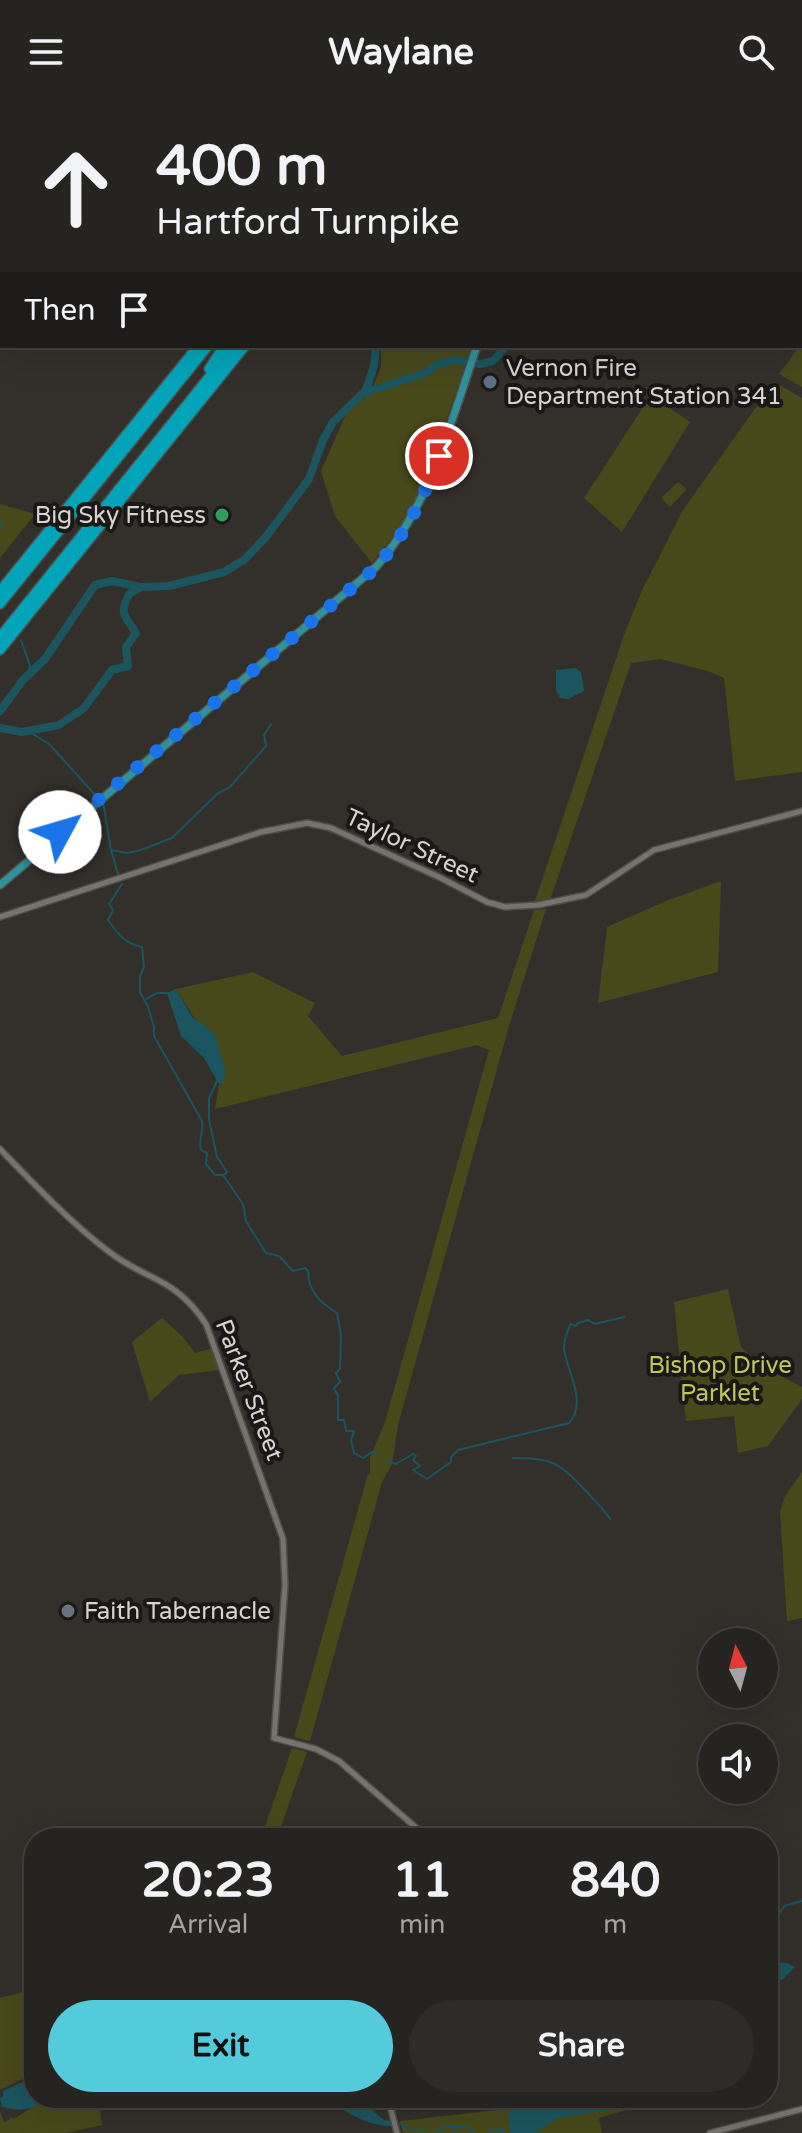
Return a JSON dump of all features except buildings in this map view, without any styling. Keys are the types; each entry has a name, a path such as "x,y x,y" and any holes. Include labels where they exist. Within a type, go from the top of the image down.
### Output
{"highway":[{"path":"0,591 196,348"},
{"path":"0,604 206,348"},
{"path":"176,418 223,348"},
{"path":"0,637 232,348"},
{"path":"0,650 243,348"}],"main road":[{"path":"0,885 372,571 399,539 425,494 476,348"}],"street":[{"name":"Taylor Street","path":"0,917 261,832 307,823 331,828 487,902 505,907 538,905 586,895 654,850 802,811"},
{"name":"Parker Street","path":"0,1149 100,1246 170,1285 195,1308 206,1324 283,1539 285,1585 274,1738 316,1749 339,1761 416,1828"},
{"path":"391,2108 397,2133"},
{"path":"710,2133 802,2109"}],"green space":[{"path":"381,348 471,348 422,490 404,523 372,563 335,516 321,471 346,414 367,395 381,367"},
{"path":"798,348 802,348 802,387 779,374"},
{"path":"774,382 802,398 802,772 735,781 724,678 661,659 631,663 550,900 535,901 624,635 643,588 683,510"},
{"path":"651,395 690,422 622,532 584,498"},
{"path":"678,482 687,489 670,507 661,498"},
{"path":"0,504 35,514 0,558"},
{"path":"721,881 718,972 598,1003 607,927"},
{"path":"546,909 509,1026 398,1425 392,1464 382,1482 310,1741 294,1737 370,1475 370,1458 385,1422 489,1050 477,1045 215,1109 219,1084 222,1083 196,1021 176,989 253,972 315,1003 308,1016 342,1056 498,1018 534,910"},
{"name":"Bishop Drive Parklet","path":"728,1289 741,1347 761,1366 802,1387 802,1399 768,1446 738,1453 734,1416 686,1421 674,1302"},
{"path":"162,1318 195,1353 213,1348 221,1370 179,1375 150,1402 132,1342"},
{"path":"802,1472 802,1618 787,1621 780,1512 785,1496"},
{"path":"292,1748 307,1752 280,1828 264,1828"},
{"path":"24,1992 24,2078 0,2090 0,1998"},
{"path":"30,2108 99,2108 102,2125 66,2133 0,2133 0,2111 4,2123 12,2117 14,2119"},
{"path":"632,2108 599,2118 602,2133 403,2133 400,2121 498,2110"}],"water":[{"path":"575,668 581,672 584,691 568,699 560,698 556,690 556,670"},
{"path":"176,989 192,1017 214,1033 226,1073 222,1083 219,1084 204,1058 181,1036 167,993"},
{"path":"778,1962 795,1967 778,1981"},
{"path":"24,2082 24,2108 29,2108 14,2109 2,2107 0,2098 3,2091"},
{"path":"370,2108 384,2120 390,2121 392,2126 377,2125 342,2109"},
{"path":"612,2108 557,2118 535,2133 511,2133 509,2110"}],"waterway":[{"path":"0,711 23,680 45,659 95,585 112,581 140,587 169,586 224,572 245,559 265,538 309,479 333,422 366,390 376,348"},
{"path":"364,393 425,373 438,364 455,360 480,364 493,361 504,348"},
{"path":"0,521 0,529"},
{"path":"0,728 22,732 59,725 84,708 112,670 128,666 126,647 136,633 125,615 124,607 129,594 139,588"},
{"path":"21,640 30,666 27,677"},
{"path":"103,802 111,850 127,853 172,838 217,794 230,787 266,746 264,735 271,724"},
{"path":"28,731 49,744 98,798"},
{"path":"111,850 118,874"},
{"path":"122,884 109,904 113,910 108,920 126,941 142,947 144,967 140,976 140,992 148,1007 154,1036 202,1121 200,1146 207,1153 206,1164 215,1175 223,1175 243,1204 246,1221 266,1253 279,1256 293,1271 305,1268 316,1296 337,1313 341,1336 340,1369 336,1373 340,1382 334,1388 338,1396 338,1420 344,1420 346,1431 354,1431 351,1440 354,1453 363,1458 372,1452 375,1455"},
{"path":"146,999 157,993 167,993"},
{"path":"218,1079 209,1098 209,1120 217,1157 227,1172 224,1175"},
{"path":"387,1461 396,1464 413,1454 416,1456 413,1460 420,1466 413,1470 427,1479 451,1462 451,1457 458,1450 569,1423 577,1406 564,1349 570,1324 576,1326 588,1320 595,1324 624,1317"},
{"path":"513,1458 537,1459 561,1468 610,1519"},
{"path":"778,1916 784,1906 802,1901"},
{"path":"400,2123 410,2130 425,2133"},
{"path":"435,2133 447,2126 468,2127 474,2133"},
{"path":"452,2133 459,2127"},
{"path":"488,2133 498,2129 502,2132"}],"place":[{"name":"Vernon Fire Department Station 341","path":"490,382"},
{"name":"Big Sky Fitness","path":"222,515"},
{"name":"Faith Tabernacle","path":"68,1611"}],"route":[{"path":"60,832 372,571 397,542 414,515 439,456"}]}
